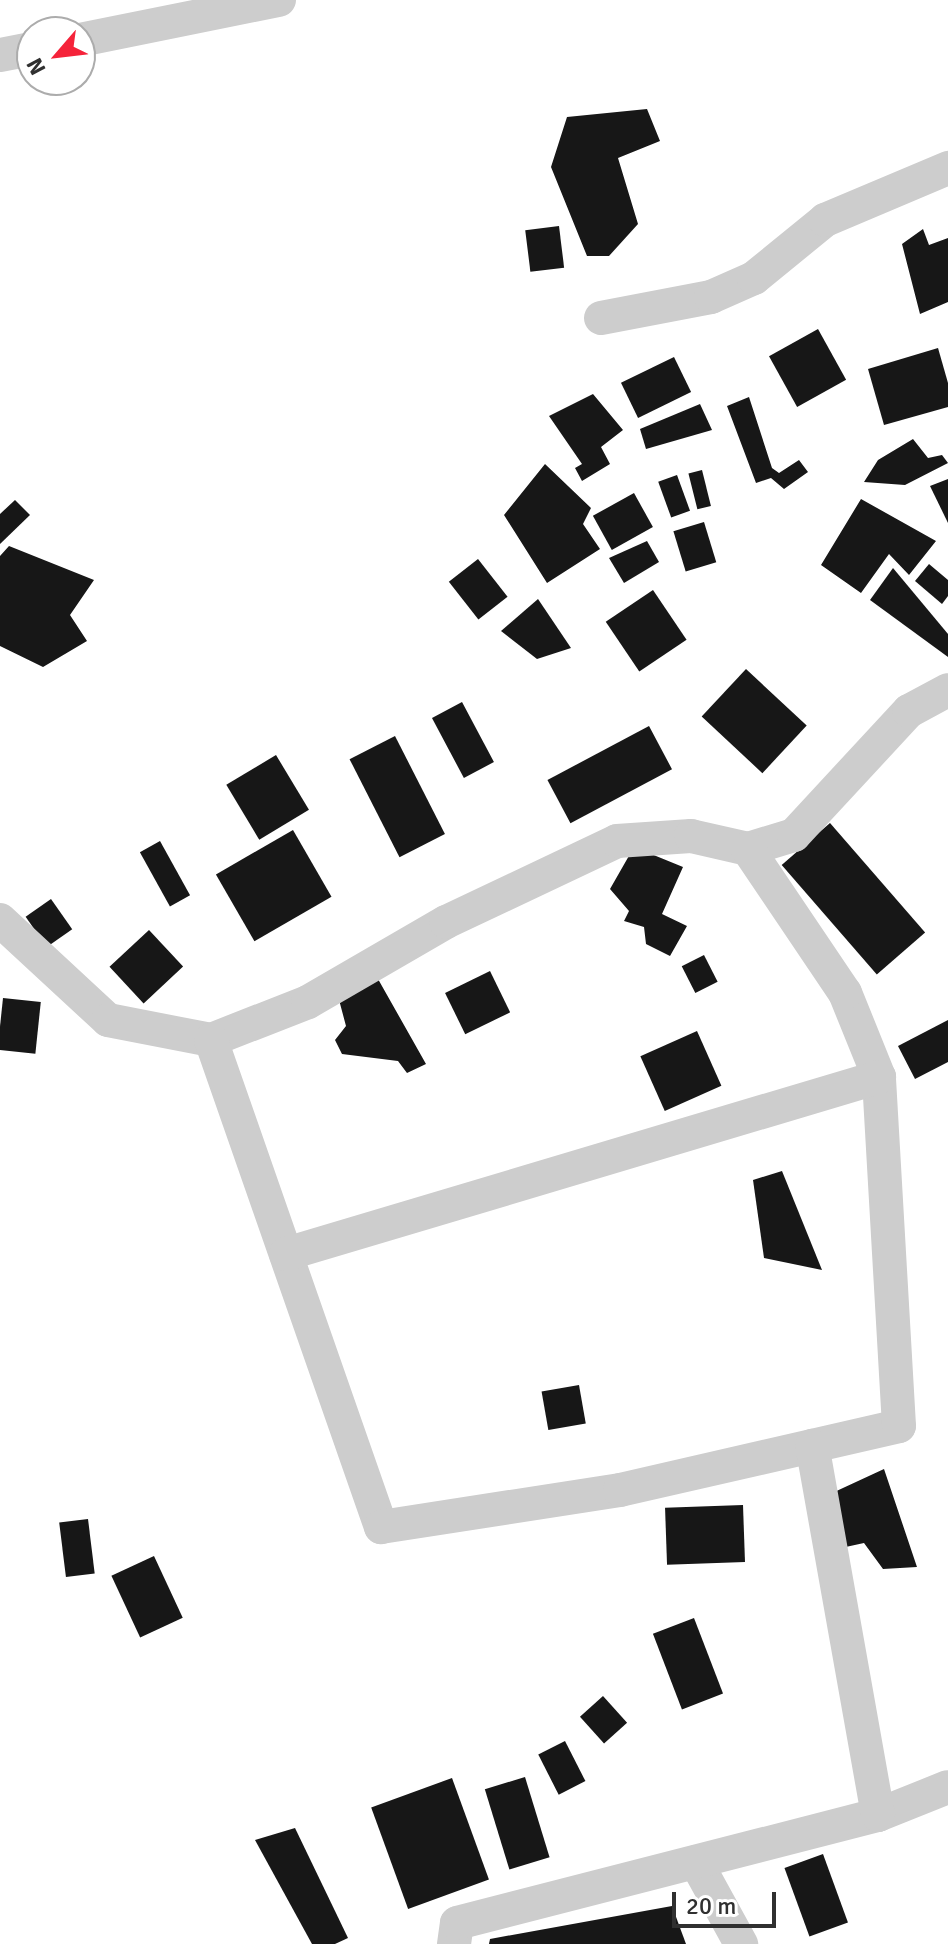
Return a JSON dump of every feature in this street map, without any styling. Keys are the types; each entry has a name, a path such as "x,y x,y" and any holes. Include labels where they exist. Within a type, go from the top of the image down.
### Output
{"street":[{"path":"96,35 173,10 279,0"},
{"path":"601,318 711,297 754,278 825,220 948,168"},
{"path":"0,920 108,1020 211,1040 308,1002 446,922 617,841 691,836 748,849 794,835 909,711 948,690"},
{"path":"211,1040 381,1527 620,1490 899,1426 879,1077 845,993 748,849"},
{"path":"286,1254 879,1077"},
{"path":"812,1446 878,1815"},
{"path":"454,1944 457,1923 878,1815 948,1787"},
{"path":"696,1862 741,1944"}],"building":[{"path":"647,109 660,141 618,158 638,224 609,256 587,256 551,167 567,117"},
{"path":"559,226 564,268 530,272 525,230"},
{"path":"923,229 929,245 948,238 948,302 920,314 902,244"},
{"path":"818,329 846,380 797,407 769,356"},
{"path":"938,348 948,383 948,407 884,425 868,369"},
{"path":"674,357 691,392 638,418 621,383"},
{"path":"593,394 623,430 601,447 610,464 582,481 575,468 582,464 549,416"},
{"path":"749,397 772,468 779,473 799,460 808,472 784,489 771,478 756,483 727,406"},
{"path":"700,404 712,430 646,449 640,429"},
{"path":"913,439 928,458 942,455 948,463 905,485 864,482 878,460"},
{"path":"545,464 591,508 583,524 600,549 547,583 504,515"},
{"path":"702,470 711,506 697,509 688,473"},
{"path":"677,475 690,511 671,518 658,482"},
{"path":"948,479 948,523 930,486"},
{"path":"634,493 653,527 612,550 593,516"},
{"path":"861,499 936,541 909,575 889,554 861,593 821,565"},
{"path":"15,500 30,515 0,544 0,514"},
{"path":"704,522 716,562 686,572 673,531"},
{"path":"647,541 659,562 624,583 609,558"},
{"path":"9,546 94,580 70,615 87,641 43,667 0,646 0,556"},
{"path":"478,559 508,597 478,620 449,582"},
{"path":"929,564 948,580 948,596 942,604 915,581"},
{"path":"893,568 948,634 948,657 870,600"},
{"path":"653,590 687,640 639,672 606,622"},
{"path":"538,599 571,648 537,659 501,631"},
{"path":"746,669 807,726 762,773 702,717"},
{"path":"462,702 494,762 464,778 432,718"},
{"path":"649,726 672,769 570,823 547,780"},
{"path":"395,736 445,834 399,857 350,759"},
{"path":"276,755 309,810 259,840 226,785"},
{"path":"830,823 925,932 877,974 782,865"},
{"path":"293,830 332,897 254,941 216,874"},
{"path":"160,841 190,895 170,906 140,852"},
{"path":"634,847 683,867 662,914 687,926 670,956 646,944 644,927 624,921 629,911 610,889"},
{"path":"51,899 72,929 47,947 26,917"},
{"path":"149,930 183,967 144,1003 110,967"},
{"path":"704,955 718,982 695,993 682,966"},
{"path":"490,971 510,1012 465,1034 445,993"},
{"path":"378,979 426,1064 407,1073 398,1061 342,1054 335,1040 346,1026 338,996"},
{"path":"3,998 41,1002 35,1054 0,1050"},
{"path":"948,1020 948,1062 915,1079 898,1046"},
{"path":"697,1031 721,1086 665,1111 640,1056"},
{"path":"782,1171 822,1270 764,1258 753,1180"},
{"path":"579,1385 586,1423 548,1430 542,1392"},
{"path":"884,1469 917,1567 883,1569 864,1543 841,1548 830,1494"},
{"path":"743,1505 745,1562 667,1565 665,1508"},
{"path":"88,1519 95,1574 66,1577 59,1523"},
{"path":"154,1556 183,1618 140,1637 111,1576"},
{"path":"694,1618 723,1694 682,1709 653,1634"},
{"path":"603,1696 627,1723 604,1743 580,1717"},
{"path":"565,1741 585,1781 559,1795 538,1755"},
{"path":"525,1777 550,1857 509,1870 485,1789"},
{"path":"452,1778 489,1879 408,1909 371,1807"},
{"path":"295,1828 348,1938 335,1944 312,1944 255,1840"},
{"path":"823,1854 848,1923 809,1937 784,1868"},
{"path":"672,1906 686,1944 489,1944 490,1939"}]}
